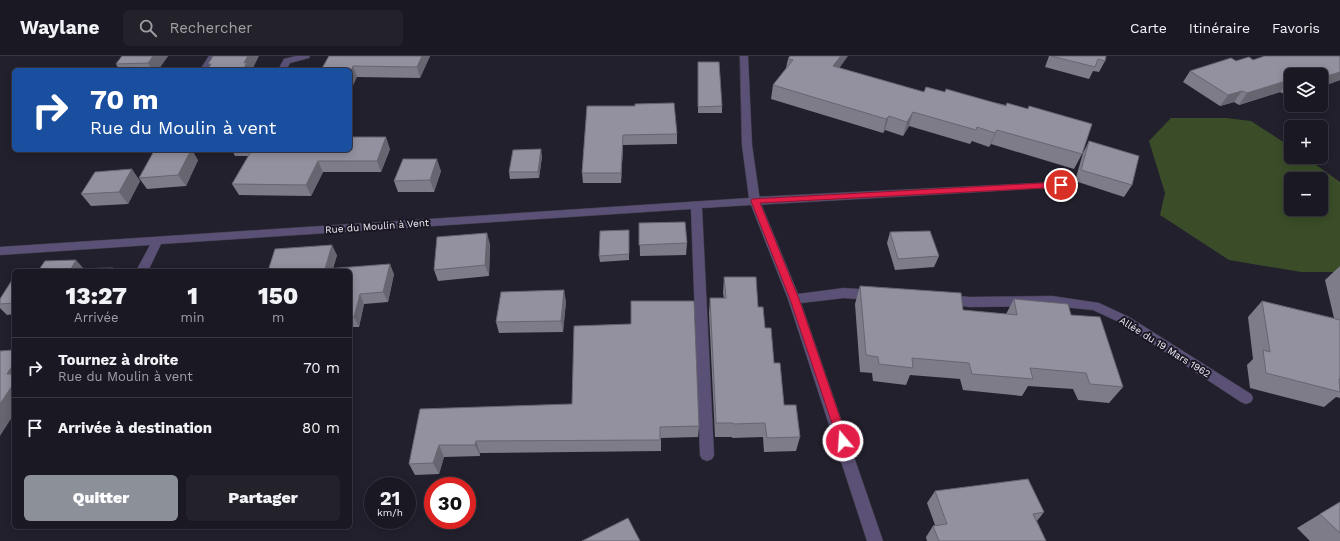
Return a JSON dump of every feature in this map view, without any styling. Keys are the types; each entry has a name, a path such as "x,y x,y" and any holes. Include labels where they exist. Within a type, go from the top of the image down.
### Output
{"street":[{"path":"205,68 213,56"},
{"path":"283,68 288,61 306,56"},
{"path":"744,56 747,145 755,201 794,299 875,541"},
{"path":"755,201 1061,185"},
{"name":"Rue du Moulin à Vent","path":"0,251 755,201"},
{"path":"696,205 707,455"},
{"path":"143,269 158,240"},
{"path":"794,299 844,293 883,296"},
{"name":"Allée du 19 Mars 1962","path":"938,299 969,302 1052,301 1095,306 1126,320 1246,398"}],"green space":[{"path":"1171,118 1226,118 1251,121 1284,142 1284,164 1315,164 1326,172 1284,172 1284,216 1328,216 1328,173 1340,182 1340,272 1301,272 1229,260 1160,215 1165,193 1149,141"}],"building":[{"path":"122,56 153,56 148,63 116,64"},
{"path":"213,56 248,56 244,63 247,62 244,68 208,68 211,64 208,64"},
{"path":"329,56 422,56 417,67 353,66 352,68 322,68"},
{"path":"790,56 841,56 833,66 924,92 926,87 945,92 946,89 1006,106 1007,103 1028,109 1029,106 1092,124 1082,154 997,130 995,133 977,127 976,130 913,112 907,122 889,116 886,119 773,85 793,60 788,59"},
{"path":"1051,56 1106,56 1105,61 1098,59 1095,67"},
{"path":"1265,56 1340,56 1340,72 1328,76 1328,68 1284,68 1284,82 1247,93 1242,91 1228,95 1190,71 1231,58 1236,61 1249,57 1253,60"},
{"path":"698,62 719,62 722,106 698,107"},
{"path":"674,103 677,134 623,135 621,173 582,173 587,106 635,106 635,104"},
{"path":"352,137 386,137 377,161 318,161 306,185 232,184 251,152 352,152"},
{"path":"1089,141 1139,156 1132,185 1081,170"},
{"path":"541,149 538,172 509,172 513,150"},
{"path":"153,152 190,152 178,175 139,178"},
{"path":"403,159 437,159 430,180 394,181"},
{"path":"132,169 119,192 81,194 95,172"},
{"path":"685,222 687,243 639,245 639,223"},
{"path":"629,230 629,254 599,256 600,231"},
{"path":"930,231 939,256 898,259 890,232"},
{"path":"487,233 485,265 434,270 437,237"},
{"path":"332,245 325,269 269,269 275,249"},
{"path":"76,260 71,269 39,269 45,261"},
{"path":"390,264 383,292 360,294 354,317 352,317 352,269 325,269"},
{"path":"113,268 112,269 71,269"},
{"path":"724,277 756,277 758,307 763,307 765,328 771,328 774,363 780,363 784,405 796,405 800,437 767,438 765,423 716,423 710,298 726,298"},
{"path":"12,280 12,303 0,304 0,299"},
{"path":"860,286 961,293 963,310 1017,315 1014,299 1068,304 1071,315 1100,317 1123,387 1090,384 1086,373 1030,368 1033,379 972,374 969,363 912,358 913,368 879,364 878,357 866,355"},
{"path":"564,290 561,321 496,322 501,292"},
{"path":"631,301 694,301 699,426 660,427 660,440 476,441 475,445 439,445 433,463 409,464 420,409 572,404 574,326 631,324"},
{"path":"1262,301 1340,320 1340,392 1266,373 1263,350 1270,352"},
{"path":"12,350 12,366 7,374 12,374 12,386 0,404 0,351"},
{"path":"1028,479 1044,512 1033,514 1046,541 939,541 933,526 947,524 935,491"},
{"path":"1340,502 1340,533 1320,514"},
{"path":"628,518 640,541 582,541"}],"route":[{"path":"843,441 794,299 755,201 1061,185"}]}
